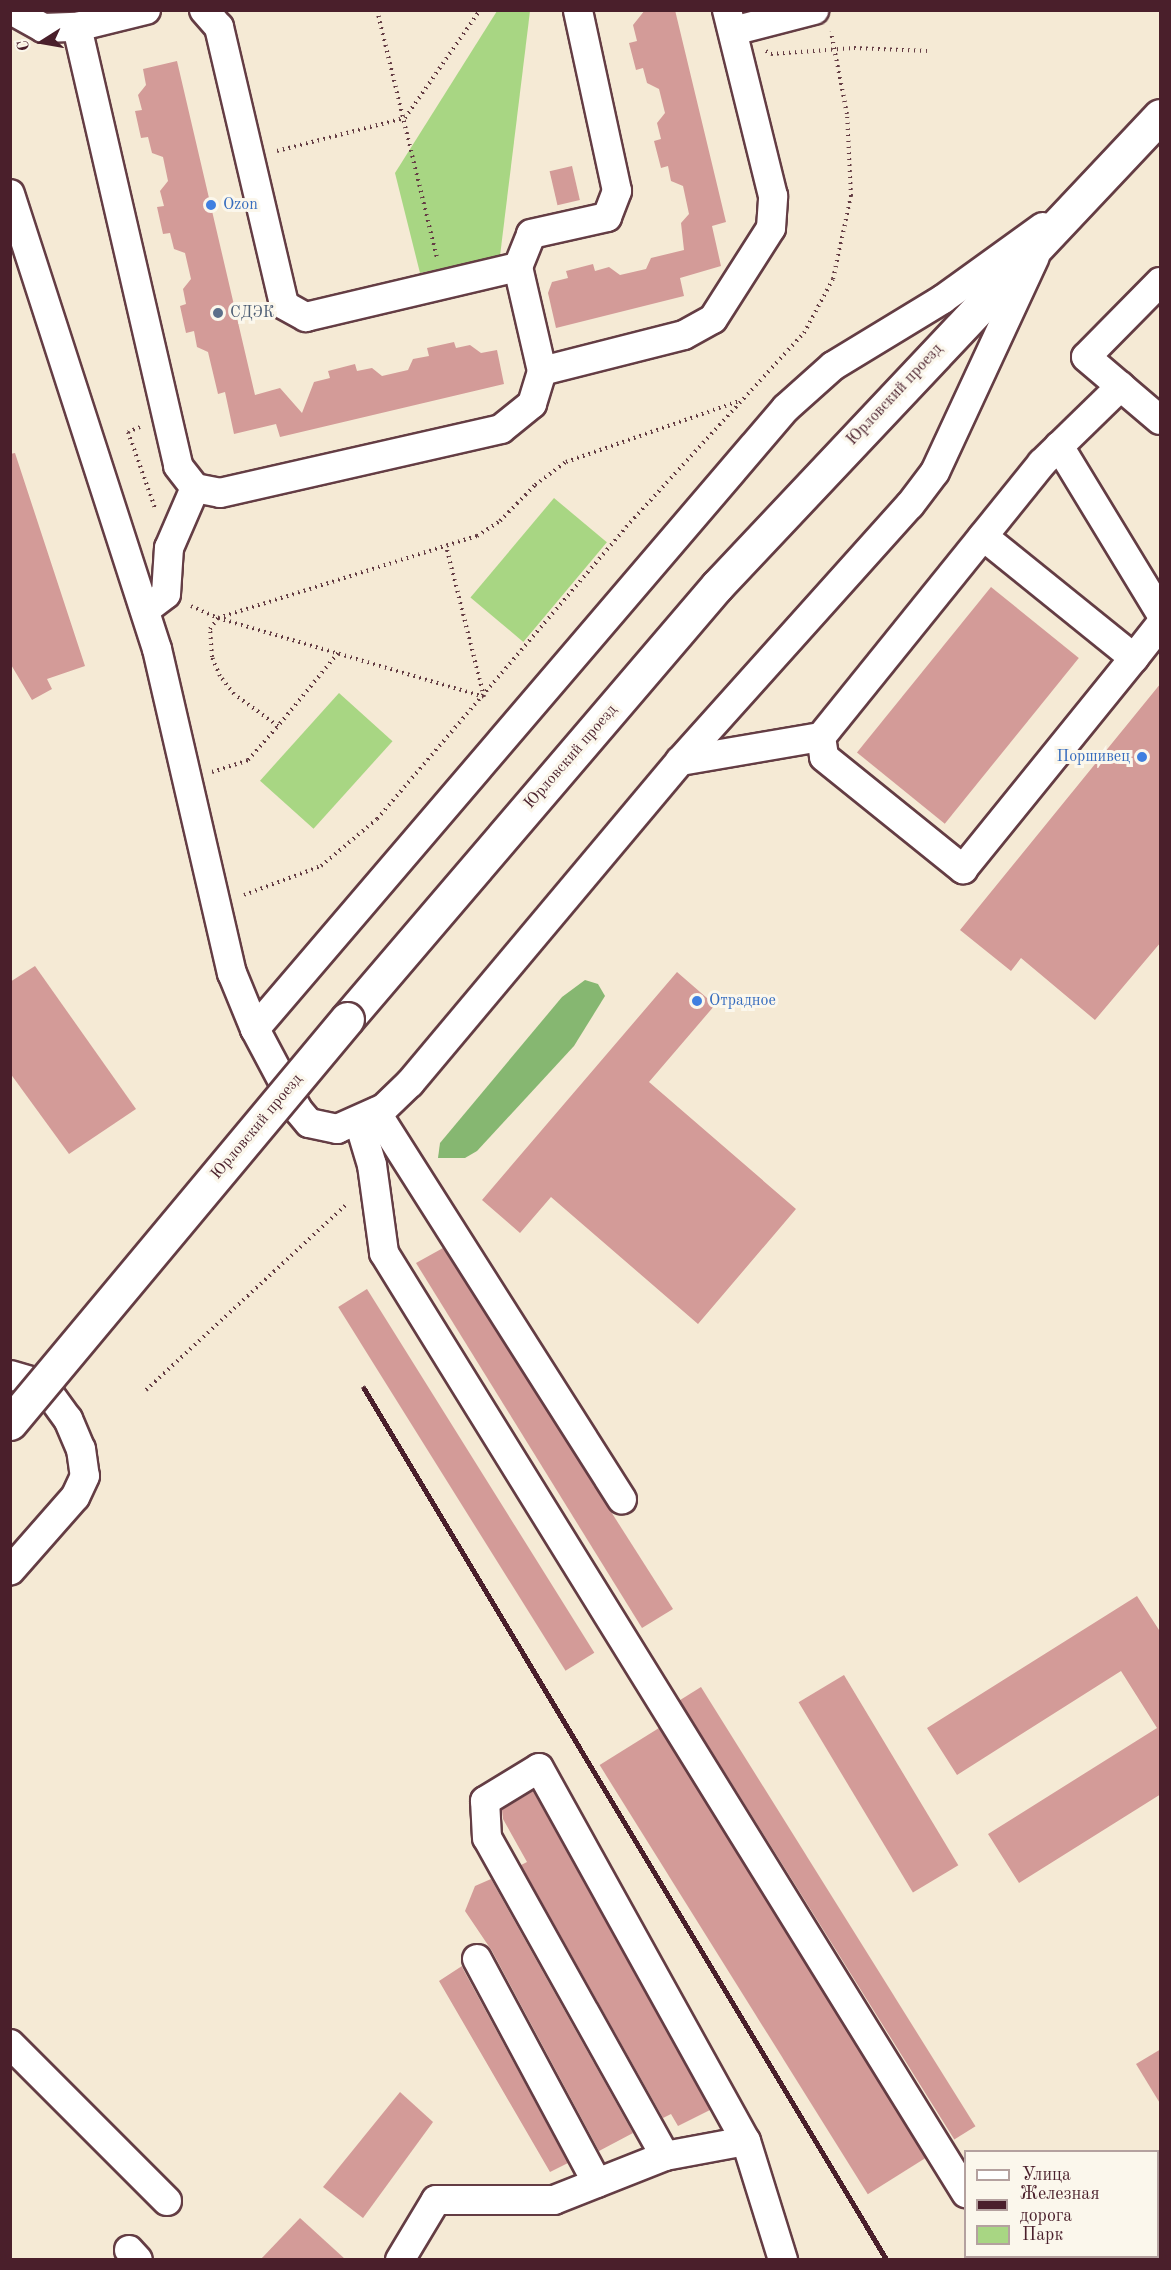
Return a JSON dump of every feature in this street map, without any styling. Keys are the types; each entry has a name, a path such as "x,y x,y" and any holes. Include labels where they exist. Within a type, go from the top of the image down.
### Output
{"main road":[{"name":"Юрловский проезд","path":"10,1423 347,1019 717,586 1076,203 1161,116"}],"street":[{"path":"12,10 43,28 77,27 146,10"},
{"path":"204,10 219,27 285,305 306,317 518,267"},
{"path":"77,27 178,466 195,488 220,494 501,429 532,404 542,371 518,267 531,234 607,217 617,191 578,10"},
{"path":"542,371 684,335 713,319 771,228 773,196 730,21 823,16"},
{"path":"10,194 155,602"},
{"path":"255,1029 786,408 833,366 943,298 1076,203"},
{"path":"195,488 169,548 155,602 157,649 232,973 255,1029 298,1110 309,1123 338,1129 367,1117 410,1083 680,761 910,505 935,472 1016,293 1049,232"},
{"path":"1161,282 1086,357 1161,420"},
{"path":"680,761 821,737 983,536 1059,446 1121,386"},
{"path":"1059,446 1161,612"},
{"path":"983,536 1134,658"},
{"path":"821,737 824,757 963,869 1161,625"},
{"path":"367,1117 622,1499"},
{"path":"367,1117 384,1253 964,2190"},
{"path":"10,1375 34,1382 51,1396 68,1419 81,1449 85,1476 75,1497 10,1571"},
{"path":"665,2156 487,1838 486,1801 539,1768 746,2141 783,2259"},
{"path":"477,1959 597,2183"},
{"path":"10,2044 167,2201"},
{"path":"400,2259 436,2200 554,2200 665,2156 746,2141"}],"path":[{"path":"377,10 444,285"},
{"path":"250,158 405,118 480,10"},
{"path":"244,894 321,866 344,850 377,819 484,697 626,527 804,333 833,279 851,196 847,114 823,16"},
{"path":"730,21 771,54 833,50 927,51"},
{"path":"278,726 234,694 220,676 212,657 210,629 218,618 477,536 500,521 535,485 566,462 740,401"},
{"path":"167,416 128,432 169,548"},
{"path":"446,546 484,697"},
{"path":"155,602 218,618 484,697"},
{"path":"202,775 248,760 338,654"},
{"path":"146,1389 353,1198"}],"green space":[{"path":"497,11 530,11 500,256 420,273 395,173"},
{"path":"554,498 607,542 523,642 470,598"},
{"path":"339,693 393,741 314,829 260,781"},
{"path":"585,980 598,984 605,996 574,1046 477,1151 465,1158 438,1158 440,1143 562,997"}],"building":[{"path":"645,10 675,10 726,222 712,226 721,266 680,278 684,296 556,328 548,293 552,282 568,278 566,271 593,264 595,271 609,267 620,275 646,269 651,258 684,250 681,223 689,214 683,186 671,181 668,166 661,168 654,141 661,139 657,123 665,113 659,89 647,83 643,68 636,70 629,43 637,41 633,25"},
{"path":"177,61 255,395 280,388 302,413 314,382 330,378 328,371 355,364 357,371 372,368 382,376 408,370 413,359 429,356 427,348 454,342 456,348 470,345 481,353 497,350 504,384 280,437 276,424 234,434 225,392 218,394 208,352 197,347 194,331 186,333 180,306 186,304 183,289 191,279 185,253 174,249 170,233 163,234 157,207 164,206 160,191 168,181 163,157 152,153 148,137 141,138 135,111 142,110 138,95 146,85 143,69"},
{"path":"572,166 580,200 557,205 550,171"},
{"path":"15,453 85,666 47,679 52,689 32,700 10,663 10,454"},
{"path":"991,587 1079,658 945,824 857,753"},
{"path":"1161,683 1161,942 1095,1020 1021,958 1011,971 960,930"},
{"path":"35,966 136,1109 69,1154 10,1073 10,982"},
{"path":"677,972 715,1005 649,1082 796,1209 698,1324 551,1197 520,1233 482,1200"},
{"path":"443,1248 673,1609 642,1628 416,1263"},
{"path":"367,1289 594,1653 566,1671 338,1307"},
{"path":"1137,1596 1161,1633 1161,1794 1019,1883 988,1834 1157,1728 1121,1671 957,1775 927,1728"},
{"path":"844,1675 958,1865 913,1893 799,1702"},
{"path":"701,1687 975,2126 954,2140 680,1700"},
{"path":"659,1728 927,2157 868,2194 600,1765"},
{"path":"533,1791 710,2110 678,2126 671,2114 663,2118 521,1865 527,1862 503,1819 502,1810"},
{"path":"491,1879 633,2133 599,2151 492,1951 465,1911 475,1886"},
{"path":"462,1966 568,2163 550,2172 439,1981"},
{"path":"1161,2049 1161,2105 1136,2064"},
{"path":"400,2092 433,2122 363,2218 323,2187"},
{"path":"300,2218 345,2259 261,2259"}],"railway":[{"path":"364,1388 887,2260"}],"place":[{"name":"Ozon","path":"211,205"},
{"name":"СДЭК","path":"218,313"},
{"name":"Поршивец","path":"1142,757"},
{"name":"Отрадное","path":"697,1001"}]}
